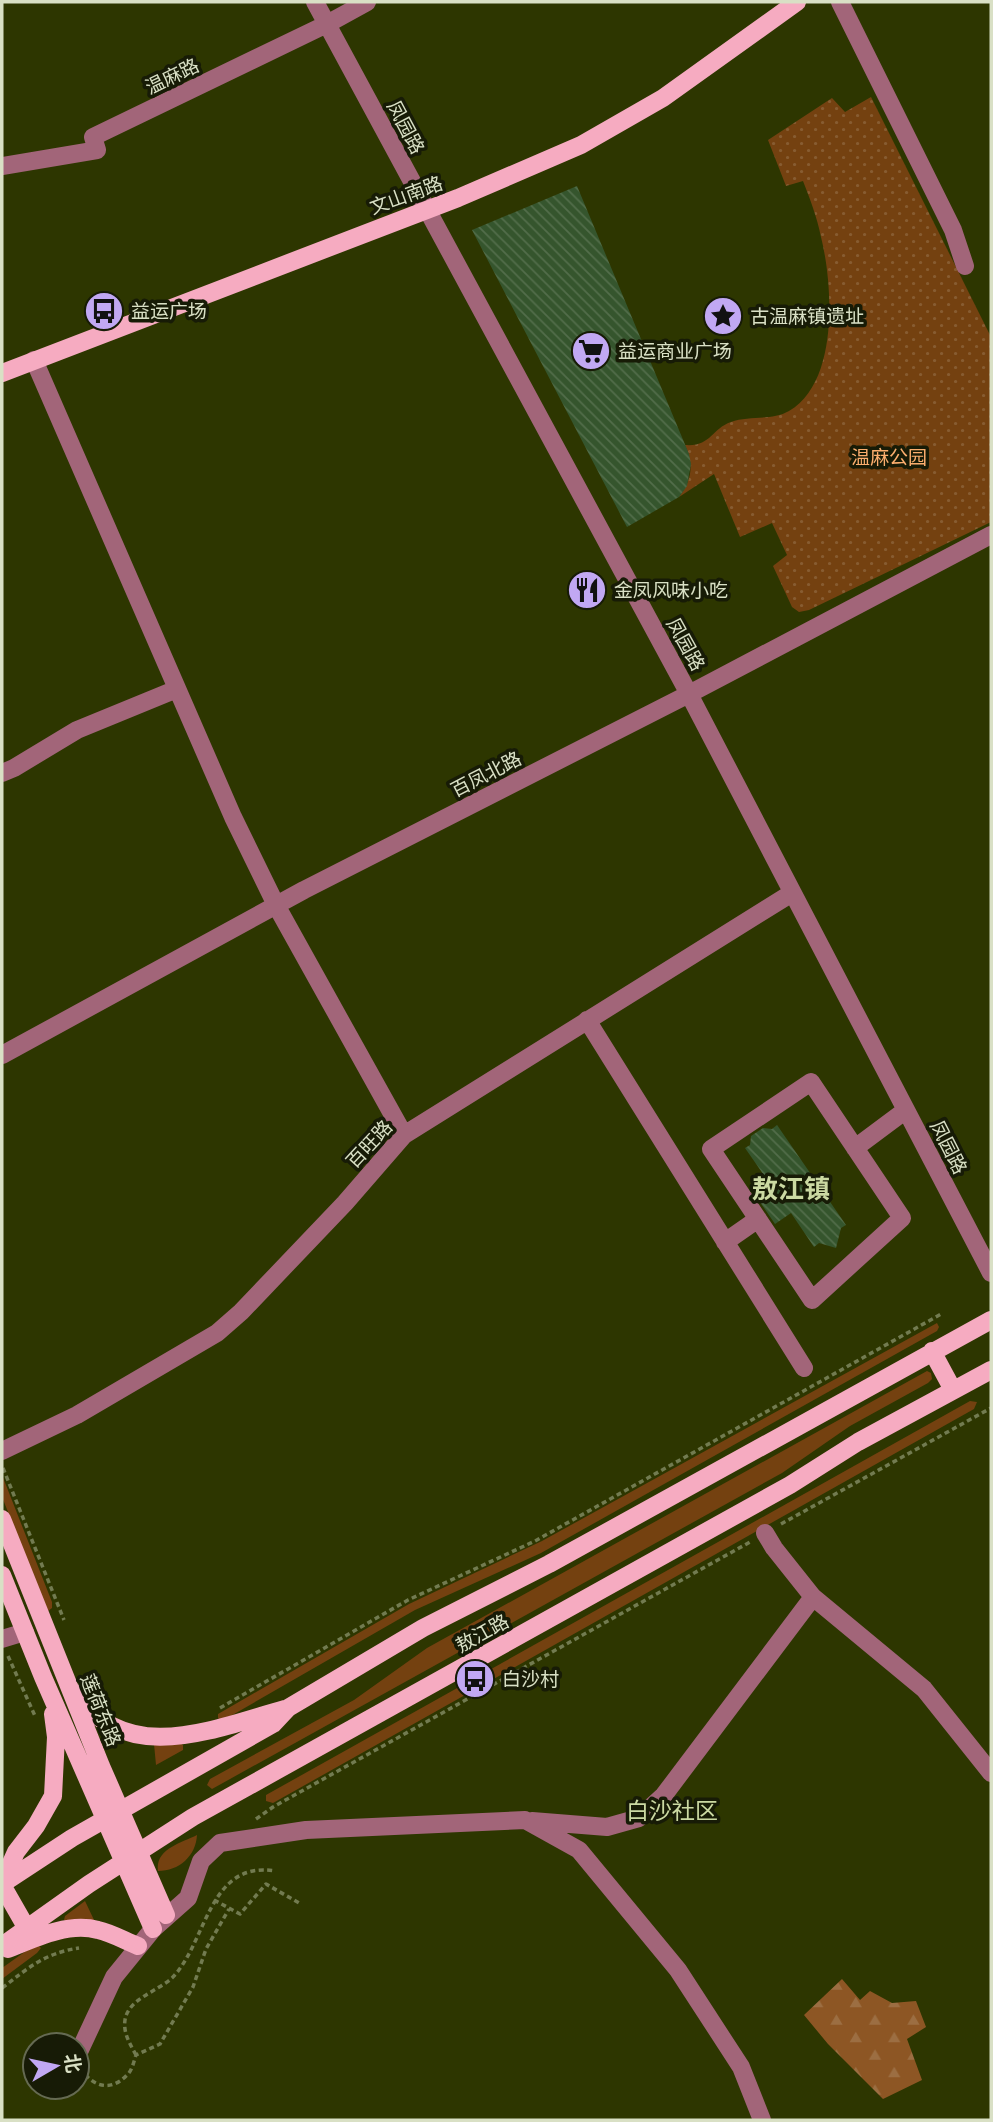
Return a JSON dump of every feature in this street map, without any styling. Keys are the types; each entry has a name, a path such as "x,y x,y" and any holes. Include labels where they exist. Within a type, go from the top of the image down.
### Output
{"main road":[{"name":"文山南路","path":"2,373 458,198 559,155 611,129 707,69 797,2"},
{"name":"敖江路","path":"2,1884 72,1838 273,1724 288,1708 343,1678 423,1628 549,1564 991,1320"},
{"path":"932,1351 953,1390"},
{"name":"敖江路","path":"2,1945 193,1817 778,1492 858,1442 991,1370"},
{"name":"莲荷东路","path":"2,1519 62,1668 112,1815"},
{"name":"莲荷东路","path":"2,1575 43,1677 131,1857 166,1915"},
{"path":"62,1668 78,1697 96,1715 141,1737 157,1739 189,1736 288,1708"},
{"path":"26,1927 2,1884 16,1852 36,1826 53,1796 57,1737 43,1677"},
{"name":"莲荷东路","path":"131,1857 153,1929"},
{"path":"2,1951 38,1936 67,1929 95,1929 138,1946"}],"street":[{"name":"凤园路","path":"315,2 689,694 991,1273"},
{"name":"温麻路","path":"2,166 97,150 93,137 327,24 366,2"},
{"path":"840,2 953,230 965,266"},
{"path":"34,360 233,817 276,905 404,1135"},
{"name":"百凤北路","path":"2,1055 276,905 689,694 991,535"},
{"path":"2,773 78,730 177,689"},
{"name":"百旺路","path":"2,1451 77,1415 217,1333 241,1312 345,1203 404,1135 792,892"},
{"path":"587,1020 804,1368"},
{"path":"811,1082 855,1148 902,1217 812,1300 711,1149 811,1082"},
{"path":"855,1148 906,1110"},
{"path":"725,1242 758,1219"},
{"path":"765,1533 813,1597 924,1689 991,1773"},
{"path":"89,2031 114,1977 166,1915 188,1898 201,1861 220,1843 306,1830 525,1820 607,1827 639,1818 664,1795 813,1597"},
{"path":"5,1647 25,1632"},
{"path":"525,1820 579,1850 678,1970 741,2067 762,2120"}],"path":[{"path":"217,1709 408,1600 536,1541 943,1313"},
{"path":"252,1821 297,1793 991,1408"},
{"path":"2,1464 67,1628"},
{"path":"5,1647 35,1718"},
{"path":"136,2055 127,2039 125,2019 134,2004 172,1978 189,1955 214,1900 239,1875 262,1869 275,1871"},
{"path":"214,1900 240,1914 267,1884 299,1903"},
{"path":"91,2081 101,2085 115,2084 129,2074 136,2055 160,2044 193,1987 206,1949 229,1909"},
{"path":"2,1988 38,1960 54,1953 87,1947"}],"green space":[{"name":"温麻公园","path":"871,97 991,337 991,522 809,610 799,612 792,607 773,566 787,555 772,523 740,537 714,474 679,497 687,485 690,472 690,459 685,445 706,440 731,422 775,416 789,411 805,397 817,378 828,331 825,257 811,201 803,181 786,186 768,140 832,98 845,112"},
{"path":"937,1323 937,1331 541,1553 415,1610 222,1721 218,1718 218,1714 409,1604 542,1541"},
{"path":"927,1371 931,1373 932,1379 928,1383 850,1426 782,1473 212,1789 207,1785 210,1779 354,1700 427,1648"},
{"path":"970,1401 977,1402 974,1409 273,1803 266,1801 266,1795"},
{"path":"2,1475 52,1602 52,1608 48,1611 2,1497"},
{"path":"179,1742 183,1745 183,1750 156,1765 154,1744"},
{"path":"197,1835 190,1856 185,1861 173,1868 158,1871 158,1863 165,1852"},
{"path":"85,1901 95,1922 68,1923 64,1920 65,1916"},
{"path":"38,1945 41,1948 37,1953 2,1979 2,1968"},
{"path":"842,1979 860,2000 870,1991 892,2003 916,2001 926,2027 907,2039 922,2080 883,2099 828,2044 804,2015"}],"building":[{"name":"益运商业广场","path":"577,186 691,464 687,486 679,497 627,527 472,230"},
{"path":"777,1125 846,1225 841,1228 836,1248 819,1243 814,1247 791,1213 775,1224 753,1192 768,1181 745,1148 750,1145 751,1136 763,1128 772,1129"}],"place":[{"name":"益运广场","path":"104,311"},
{"name":"古温麻镇遗址","path":"723,316"},
{"name":"益运商业广场","path":"591,351"},
{"name":"金凤风味小吃","path":"587,590"},
{"name":"白沙村","path":"475,1679"}],"district":[{"name":"敖江镇","path":"791,1188"},
{"name":"白沙社区","path":"672,1810"}]}
